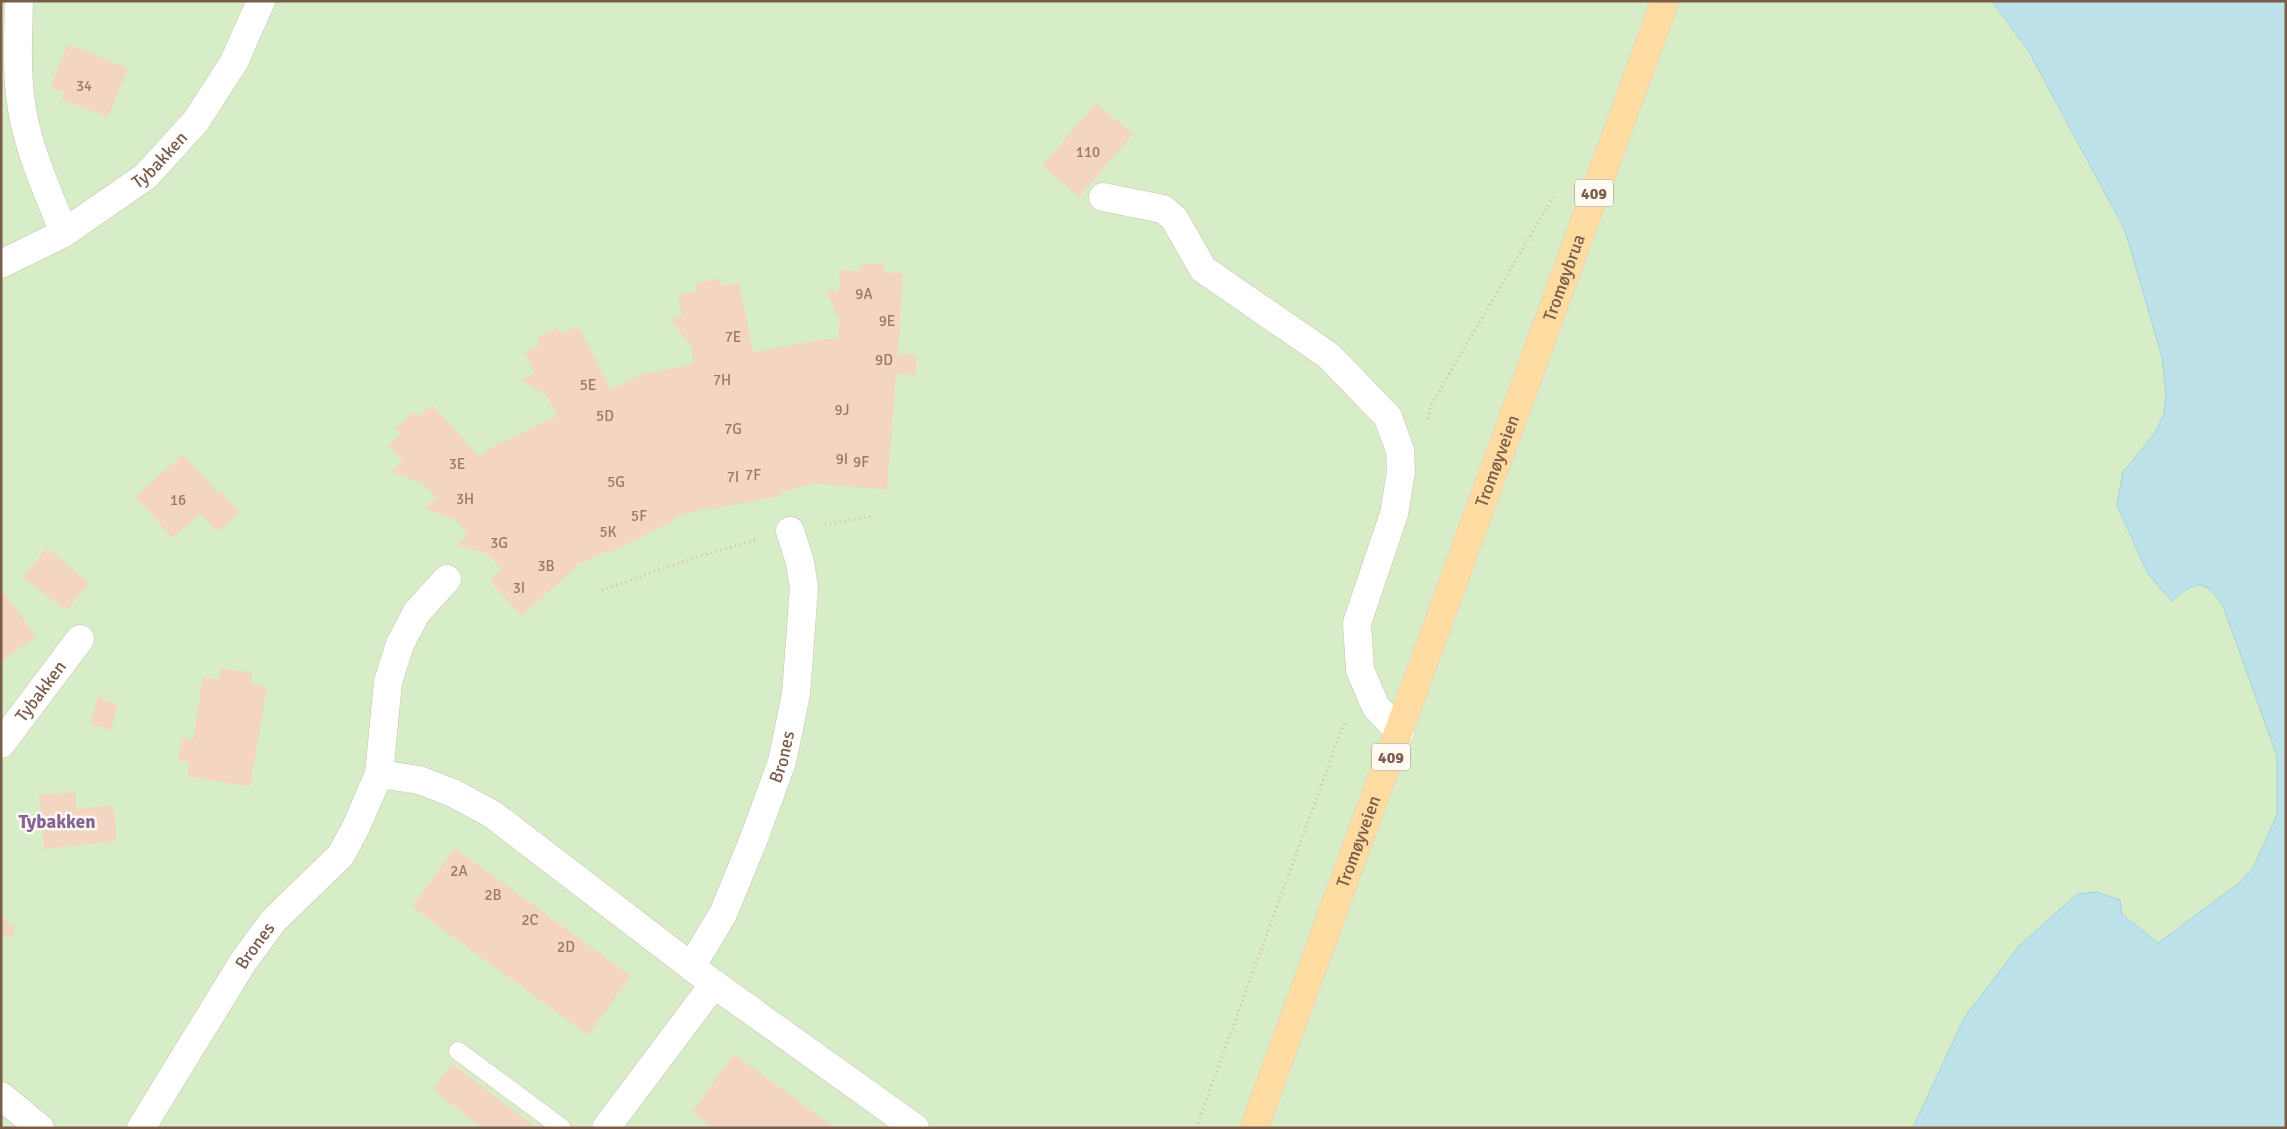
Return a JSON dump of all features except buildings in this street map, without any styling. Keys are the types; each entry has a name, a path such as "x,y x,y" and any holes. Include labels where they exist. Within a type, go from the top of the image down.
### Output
{"main road":[{"name":"Tromøybrua","path":"1524,385 1665,1"},
{"name":"Tromøyveien","path":"1254,1128 1400,732 1524,385"}],"street":[{"path":"19,1 17,48 22,109 32,152 64,232"},
{"name":"Tybakken","path":"1,264 64,232 146,176 196,121 234,62 261,1"},
{"path":"1104,197 1163,209 1174,218 1203,269 1330,356 1388,417 1400,451 1401,471 1394,514 1357,623 1360,670 1376,707 1400,732"},
{"name":"Brones","path":"691,967 723,914 753,841 782,762 796,694 804,588 800,562 790,531"},
{"name":"Brones","path":"141,1128 242,962 273,921 341,855 356,827 379,774 388,682 400,644 417,612 447,579"},
{"name":"Tybakken","path":"1,744 80,639"},
{"path":"379,774 419,780 453,793 492,814 691,967 915,1128"},
{"path":"606,1128 714,984"},
{"path":"1,1096 40,1128"}],"lane":[{"path":"458,1051 562,1128"}],"path":[{"path":"1428,420 1431,405 1554,196"},
{"path":"602,590 697,556 790,531 873,516"},
{"path":"1196,1128 1338,741 1360,670"}],"green space":[{"path":"1,1 1992,1 2028,50 2125,230 2162,357 2166,395 2164,414 2155,433 2123,472 2172,601 2194,586 2199,585 2210,589 2223,606 2277,756 2277,815 2253,868 2239,883 2157,943 2122,913 2019,946 1964,1018 1913,1128 1,1128"}],"water":[{"path":"1992,1 2286,1 2286,1128 1913,1128 1964,1018 2019,946 2077,894 2097,892 2120,900 2122,914 2158,943 2239,883 2253,868 2277,815 2277,756 2223,606 2210,590 2205,586 2199,585 2187,589 2172,601 2148,574 2117,505 2123,472 2155,433 2164,414 2166,395 2162,357 2125,230 2028,50"}],"district":[{"name":"Tybakken","path":"57,821"}]}
